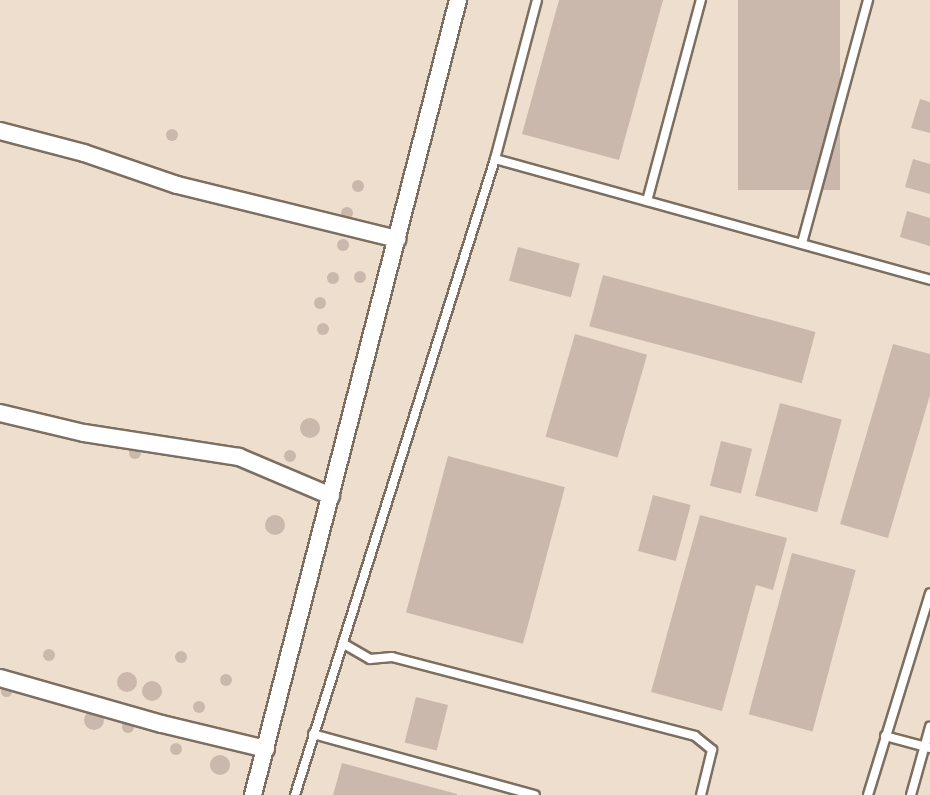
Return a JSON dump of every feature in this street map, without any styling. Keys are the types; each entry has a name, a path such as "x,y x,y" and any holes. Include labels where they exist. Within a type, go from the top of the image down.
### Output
{"street":[{"path":"253,795 458,0"},
{"path":"0,131 84,153 177,185 397,239"},
{"path":"0,413 84,433 239,457 331,496"},
{"path":"0,678 162,724 266,749"}],"lane":[{"path":"296,795 313,734 344,644 495,159 537,0"},
{"path":"647,201 701,0"},
{"path":"802,243 868,0"},
{"path":"495,159 930,280"},
{"path":"868,795 930,593"},
{"path":"344,644 370,659 392,657 695,736 712,750 701,795"},
{"path":"911,795 927,747 930,727"},
{"path":"313,734 535,795"},
{"path":"885,736 927,747"}],"building":[{"path":"559,0 663,0 619,160 522,134"},
{"path":"738,0 840,0 840,190 738,190"},
{"path":"920,99 930,102 930,133 911,128"},
{"path":"174,129 177,130 177,140 170,141 167,140 166,133 167,130"},
{"path":"913,159 930,164 930,194 905,187"},
{"path":"360,180 363,181 363,191 356,192 353,191 352,184 353,181"},
{"path":"349,207 353,213 349,219 345,219 341,211"},
{"path":"907,211 930,218 930,246 900,237"},
{"path":"345,239 348,240 348,250 341,251 338,250 337,243 338,240"},
{"path":"518,247 580,264 571,297 509,281"},
{"path":"362,271 366,277 362,283 358,283 354,275"},
{"path":"335,272 338,273 338,283 331,284 328,283 327,276 328,273"},
{"path":"603,275 816,332 802,383 589,326"},
{"path":"322,297 325,298 325,308 318,309 315,308 314,301 315,298"},
{"path":"325,323 328,324 328,334 321,335 318,334 317,327 318,324"},
{"path":"575,334 647,355 618,458 546,437"},
{"path":"893,344 930,354 930,395 888,538 840,524"},
{"path":"780,403 842,420 817,512 755,496"},
{"path":"306,418 314,418 320,424 320,432 314,438 306,438 300,432 300,424"},
{"path":"721,441 752,449 741,493 710,486"},
{"path":"137,447 141,453 137,459 133,459 129,451"},
{"path":"292,450 295,451 295,461 288,462 285,461 284,454 285,451"},
{"path":"448,456 565,487 523,644 406,612"},
{"path":"653,495 691,505 676,561 638,551"},
{"path":"271,515 279,515 285,521 285,529 279,535 271,535 265,529 265,521"},
{"path":"700,515 787,538 773,590 756,585 722,711 651,692"},
{"path":"792,553 856,570 813,731 749,714"},
{"path":"51,649 54,650 54,660 47,661 44,660 43,653 44,650"},
{"path":"183,651 186,652 186,662 179,663 176,662 175,655 176,652"},
{"path":"123,672 131,672 137,678 137,686 131,692 123,692 117,686 117,678"},
{"path":"228,674 231,675 231,685 224,686 221,685 220,678 221,675"},
{"path":"148,681 156,681 162,687 162,695 156,701 148,701 142,695 142,687"},
{"path":"6,686 10,687 10,695 6,696 2,695 1,691 2,687"},
{"path":"416,697 448,705 437,751 405,743"},
{"path":"201,701 204,702 204,712 197,713 194,712 193,705 194,702"},
{"path":"94,710 101,713 104,720 101,727 94,730 87,727 84,720 87,713"},
{"path":"130,721 134,727 130,733 126,733 122,725"},
{"path":"178,743 181,744 181,754 174,755 171,754 170,747 171,744"},
{"path":"216,755 224,755 230,761 230,769 224,775 216,775 210,769 210,761"},
{"path":"342,763 457,794 457,795 333,795"}]}
